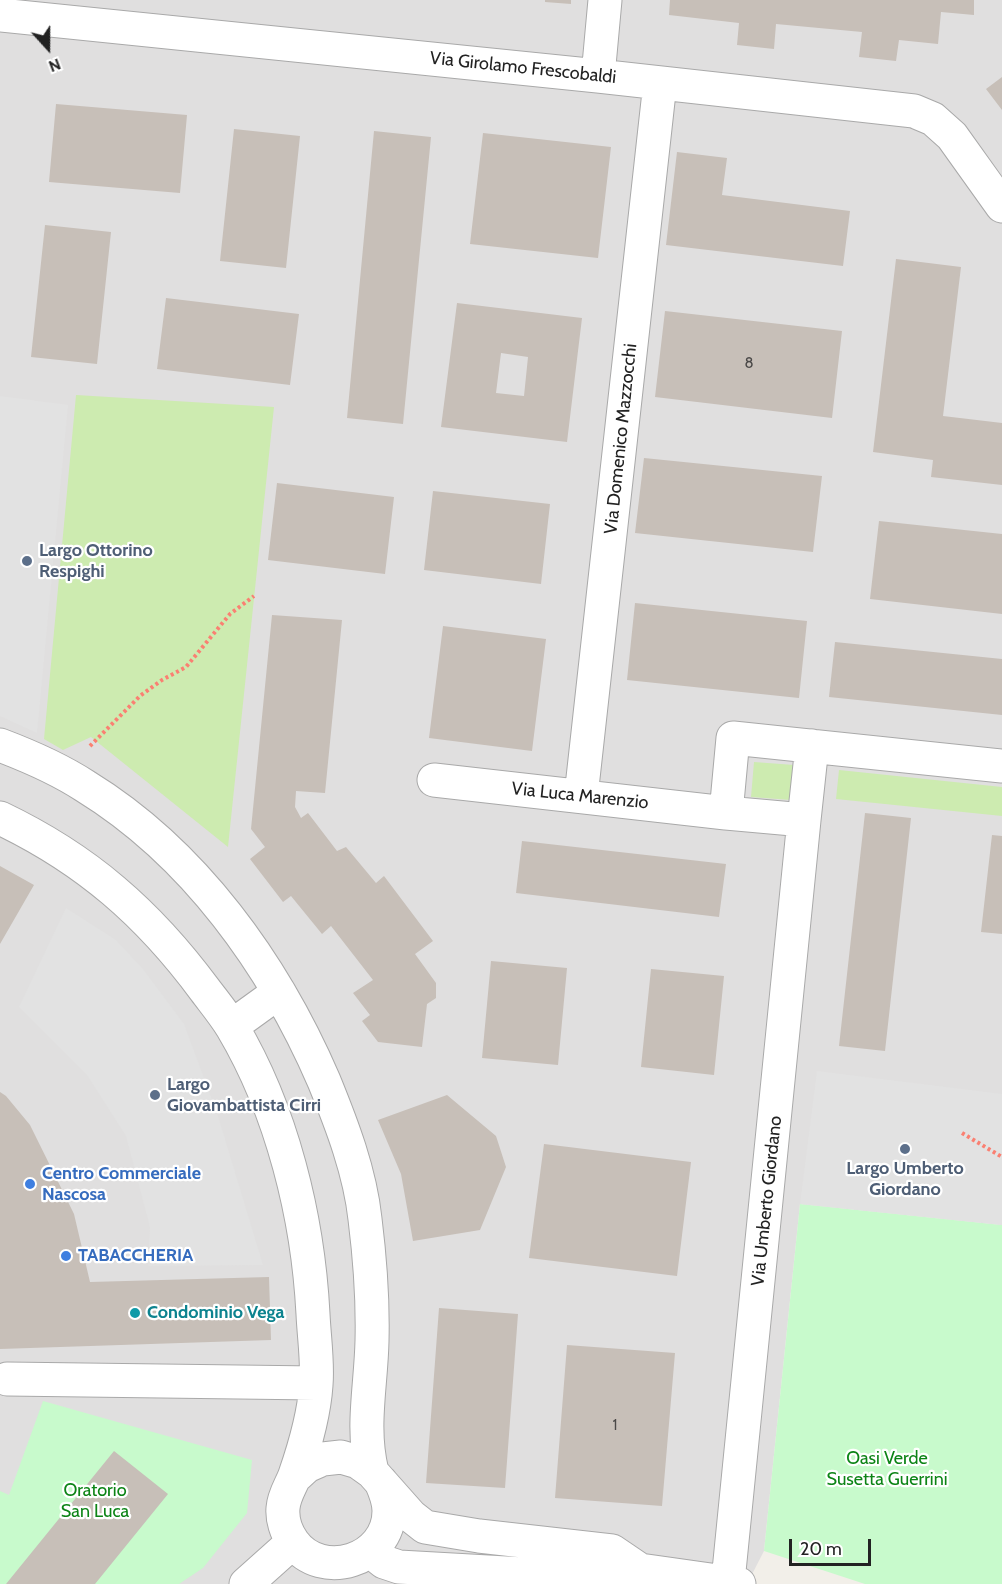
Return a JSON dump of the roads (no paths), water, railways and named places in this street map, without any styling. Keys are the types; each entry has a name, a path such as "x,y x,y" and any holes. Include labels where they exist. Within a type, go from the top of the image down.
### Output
{"street":[{"path":"598,76 605,0"},
{"name":"Via Girolamo Frescobaldi","path":"0,15 914,111 933,119 952,136 1002,206"},
{"name":"Via Domenico Mazzocchi","path":"581,796 660,83"},
{"path":"726,813 733,738 1002,766"},
{"path":"0,745 31,757 86,786 142,828 185,867 234,924 279,992 308,1045 350,1149 365,1217 372,1341 367,1449 387,1496 389,1511 387,1526 380,1540 370,1551 355,1560 338,1564 321,1562 306,1554 293,1542 285,1527 283,1510 286,1493 294,1478 310,1423 316,1383 311,1288 305,1236 290,1165 266,1095 232,1026 190,970 144,916 95,874 36,835 0,818"},
{"path":"804,820 812,746"},
{"name":"Via Luca Marenzio","path":"434,780 804,820"},
{"name":"Via Umberto Giordano","path":"734,1583 804,820"},
{"path":"232,1026 279,992"},
{"path":"7,1379 316,1383"},
{"path":"294,1478 307,1466 323,1459 341,1458 358,1462 377,1477 411,1516 426,1527 479,1536 612,1551 640,1570"},
{"path":"246,1584 293,1542"},
{"path":"370,1551 384,1562 399,1567 612,1579 640,1570 734,1583"}],"place":[{"name":"Largo Ottorino Respighi","path":"27,561"},
{"name":"Largo Giovambattista Cirri","path":"155,1095"},
{"name":"Largo Umberto Giordano","path":"905,1149"},
{"name":"Centro Commerciale Nascosa","path":"30,1184"},
{"name":"TABACCHERIA","path":"66,1256"},
{"name":"Condominio Vega","path":"135,1313"}],"park label":[{"name":"Oasi Verde Susetta Guerrini","path":"887,1469"},
{"name":"Oratorio San Luca","path":"95,1501"}]}
